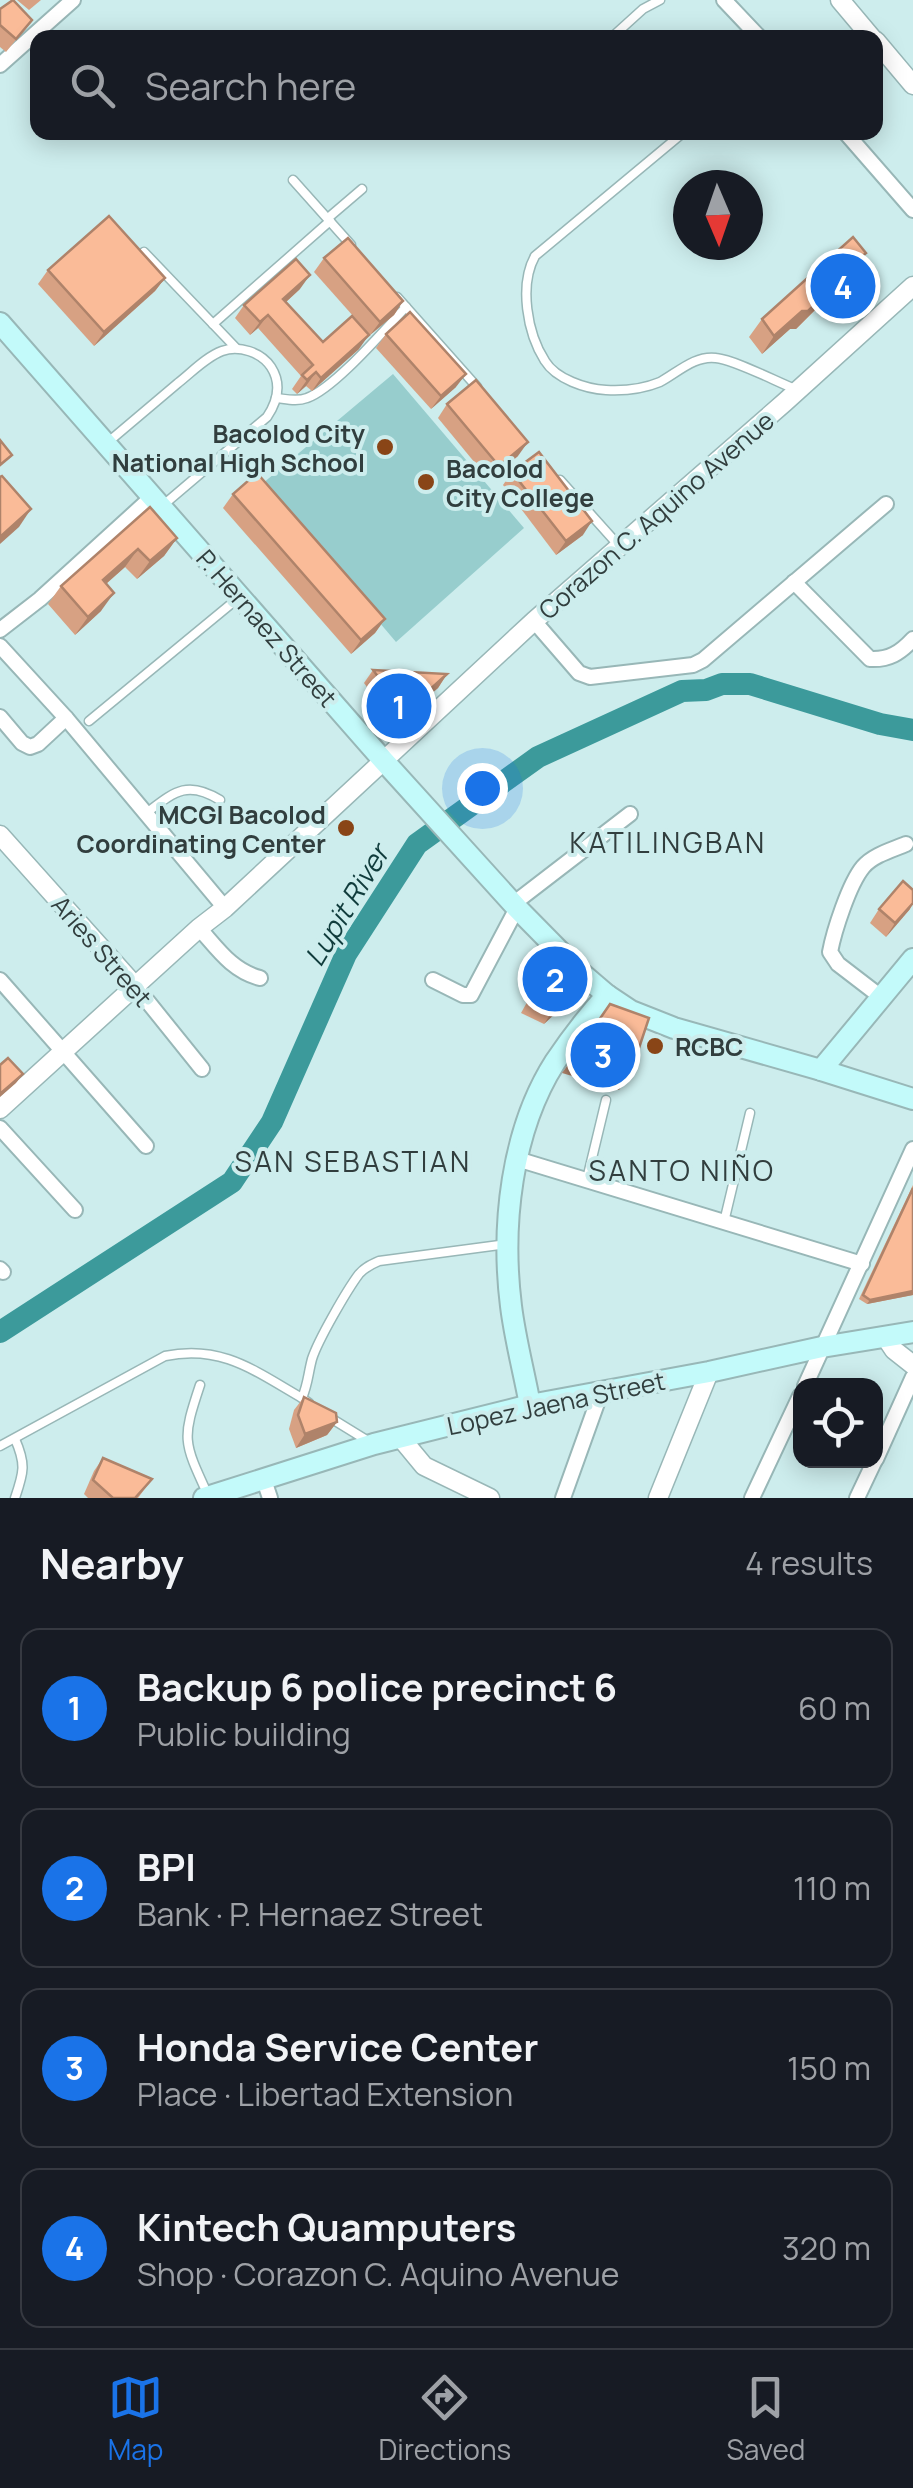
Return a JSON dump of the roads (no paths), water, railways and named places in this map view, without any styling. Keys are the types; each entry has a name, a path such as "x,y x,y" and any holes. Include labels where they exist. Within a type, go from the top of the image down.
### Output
{"main road":[{"name":"P. Hernaez Street","path":"0,323 383,760 578,971 631,1011 674,1028 913,1099"},
{"path":"821,1070 913,959"},
{"path":"530,1404 511,1306 507,1244 512,1183 533,1107 553,1065 607,995"},
{"name":"Lopez Jaena Street","path":"207,1497 267,1489 374,1444 530,1404 913,1332"}],"street":[{"path":"39,30 73,0"},
{"path":"724,0 752,30"},
{"path":"840,0 866,30"},
{"path":"0,65 30,38"},
{"path":"883,50 913,85"},
{"path":"852,140 913,210"},
{"name":"Corazon C. Aquino Avenue","path":"0,1108 224,908 534,621 913,286"},
{"path":"0,630 156,502"},
{"path":"534,621 578,674 590,678 693,665 886,504"},
{"path":"794,582 870,659 884,660 913,639"},
{"path":"0,646 66,718 224,908"},
{"path":"0,717 30,747 66,718"},
{"path":"434,980 463,995 471,995 516,906 630,814"},
{"name":"Aries Street","path":"0,835 136,987 202,1069"},
{"path":"881,996 838,964 830,952 834,933 862,868 874,858 906,844"},
{"path":"199,928 232,965 260,978"},
{"path":"0,980 146,1146"},
{"path":"0,1128 75,1210"},
{"path":"808,1378 913,1149"},
{"path":"518,1158 862,1264"},
{"path":"886,1338 913,1365"},
{"path":"658,1498 709,1372"},
{"path":"883,1443 913,1377"},
{"path":"563,1498 601,1392"},
{"path":"752,1498 793,1411"},
{"path":"400,1437 424,1466 490,1498"},
{"path":"858,1498 871,1468"}],"lane":[{"path":"620,30 660,0"},
{"path":"674,140 535,256 527,276 528,302 531,326 545,361 554,371 590,388 618,390 649,386 692,363 715,357 798,390"},
{"path":"293,180 356,250"},
{"path":"213,324 362,188"},
{"path":"144,252 236,348"},
{"path":"394,293 482,392"},
{"path":"276,398 309,398 350,365 406,307"},
{"path":"105,444 203,362 222,351 249,350 270,367 276,379 276,398 266,418 156,502"},
{"path":"557,477 620,548"},
{"path":"89,721 240,596"},
{"path":"145,814 176,790 195,789 220,800"},
{"path":"587,1179 606,1100"},
{"path":"724,1222 750,1113"},
{"path":"302,1398 320,1340 359,1274 368,1266 380,1261 507,1244"},
{"path":"0,1446 165,1356 187,1351 217,1354 240,1362 374,1444"},
{"path":"200,1385 189,1417 186,1443 207,1497"},
{"path":"14,1439 24,1460 15,1498"}],"waterway":[{"name":"Lupit River","path":"0,1332 232,1182 272,1122 346,954 417,844 538,757 682,691 706,690 722,684 750,684 880,724 913,730"}],"place":[{"name":"Kintech Quamputers","path":"843,286"},
{"name":"Bacolod City National High School","path":"385,447"},
{"name":"Bacolod City College","path":"426,482"},
{"name":"Backup 6 police precinct 6","path":"399,706"},
{"name":"MCGI Bacolod Coordinating Center","path":"346,828"},
{"name":"BPI","path":"555,979"},
{"name":"RCBC","path":"655,1046"},
{"name":"Honda Service Center","path":"603,1055"}],"district":[{"name":"KATILINGBAN","path":"668,842"},
{"name":"SAN SEBASTIAN","path":"353,1161"},
{"name":"SANTO NIÑO","path":"682,1170"}]}
